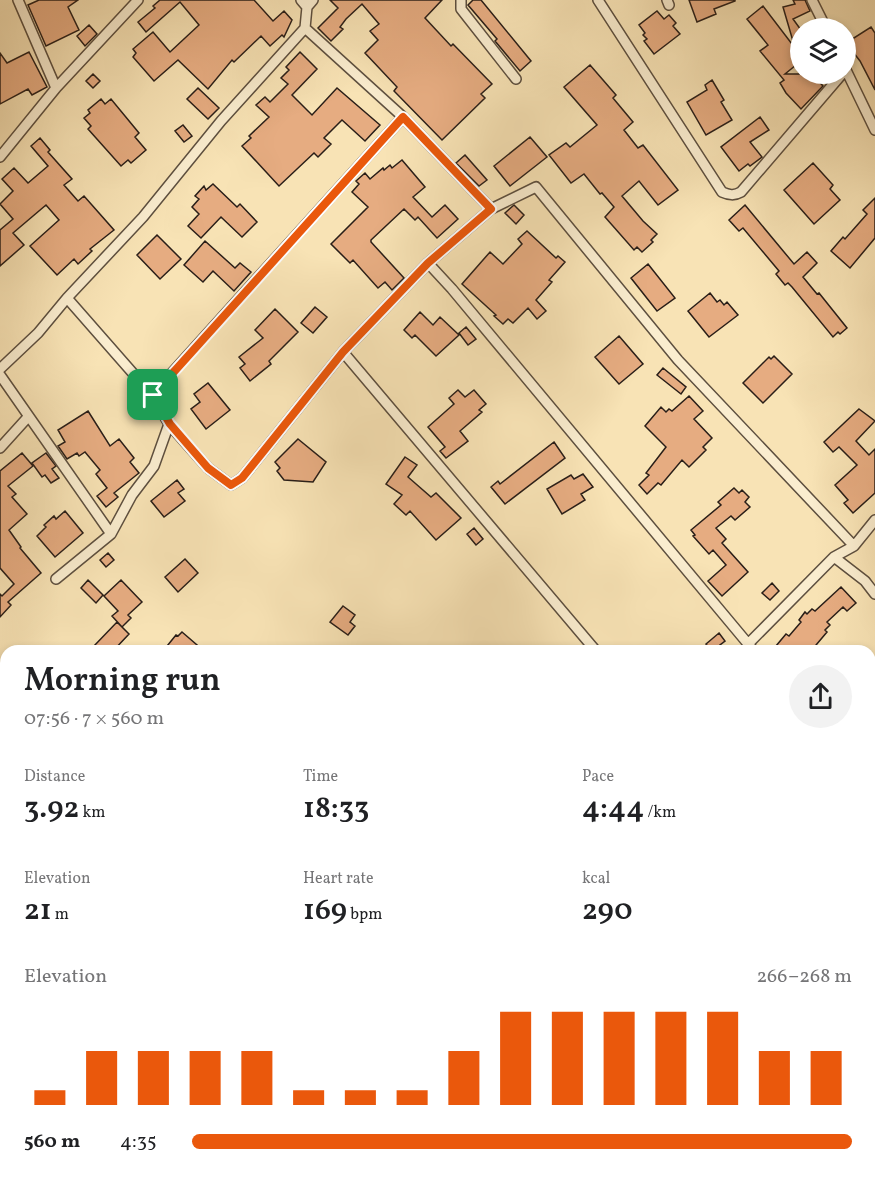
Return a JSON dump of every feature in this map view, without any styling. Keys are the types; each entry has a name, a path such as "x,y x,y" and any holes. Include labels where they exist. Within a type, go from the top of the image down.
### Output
{"street":[{"path":"18,0 56,88"},
{"path":"0,157 56,88 138,0"},
{"path":"461,0 461,9 516,79"},
{"path":"598,0 722,192 727,194 741,192 833,84"},
{"path":"812,0 821,18"},
{"path":"0,369 38,333 67,297 143,217 221,121 305,28 307,2"},
{"path":"305,28 403,117 491,209"},
{"path":"853,84 875,130"},
{"path":"153,395 403,117"},
{"path":"67,297 153,395 170,424 208,468 231,485 242,478 343,352 428,263 491,209 536,187 678,360 854,546"},
{"path":"428,263 576,435 749,645"},
{"path":"343,352 592,645"},
{"path":"0,375 111,534"},
{"path":"0,447 28,417"},
{"path":"56,579 111,534 132,495 154,466 170,424"},
{"path":"753,645 834,557 854,546 875,520"},
{"path":"834,557 865,580 875,594"}],"building":[{"path":"39,0 78,0 68,7 79,30 46,46 28,5"},
{"path":"160,0 254,0 273,21 284,11 292,20 284,37 282,35 270,46 261,36 234,62 232,60 208,89 178,60 154,81 133,57 136,53 133,49 153,32 170,52 199,25 180,2 146,32 138,22 155,8 153,6"},
{"path":"330,0 442,0 425,18 492,84 481,94 485,98 442,140 394,91 397,87 365,53 378,40 370,31 379,24 362,4 346,19 340,27 343,29 331,41 318,28 338,8"},
{"path":"473,0 481,0 531,61 520,71 468,5"},
{"path":"689,0 735,1 714,9 716,14 697,22"},
{"path":"793,0 805,0 810,11 790,18 790,31 783,7 795,4"},
{"path":"763,6 790,41 790,70 785,74 790,74 790,84 821,84 823,86 801,109 786,93 780,83 784,80 760,51 768,45 747,19"},
{"path":"657,11 664,19 669,15 676,23 673,26 680,34 654,54 644,41 647,39 639,25"},
{"path":"89,25 97,34 85,46 77,36"},
{"path":"871,27 875,33 875,90 856,56 856,37"},
{"path":"29,52 47,87 32,95 28,89 0,104 0,53 7,63"},
{"path":"300,52 317,69 292,95 312,115 337,88 380,125 365,141 342,120 324,138 331,144 318,157 314,153 279,186 242,146 269,117 256,105 265,97 270,102 288,84 281,78 289,70 286,67"},
{"path":"590,65 616,95 613,98 633,122 624,130 638,148 643,145 678,190 658,205 639,181 622,196 657,234 651,240 653,242 642,252 637,247 634,250 605,217 614,207 584,174 571,183 549,155 566,143 570,147 597,125 564,87"},
{"path":"93,74 100,81 93,88 86,81"},
{"path":"712,80 732,120 706,135 687,102 707,90 705,85"},
{"path":"198,88 219,108 208,119 187,99"},
{"path":"101,99 105,104 111,99 139,133 135,137 146,150 131,163 128,160 121,166 88,129 91,126 84,118 90,113 88,110"},
{"path":"760,117 769,130 750,142 762,157 739,171 721,147"},
{"path":"183,125 192,136 184,142 175,131"},
{"path":"530,137 547,157 510,186 494,166"},
{"path":"40,138 50,150 48,152 72,179 64,185 78,201 84,196 114,230 90,249 92,251 78,264 74,259 57,275 30,246 59,220 46,205 13,233 24,245 0,266 0,230 13,219 0,204 13,191 2,179 14,168 28,183 48,166 31,146"},
{"path":"465,155 487,180 479,186 456,163"},
{"path":"402,160 425,187 413,197 432,217 445,205 458,219 437,238 418,217 415,220 404,209 371,240 404,278 392,290 385,282 378,288 353,260 350,263 331,244 368,207 352,192 359,184 356,181 365,173 370,179 383,168 384,170 390,165 392,168"},
{"path":"813,163 833,185 830,189 840,200 814,224 784,190"},
{"path":"213,184 237,207 240,204 257,222 242,237 221,217 201,238 188,226 199,214 192,207 199,199 195,196 204,186 206,190"},
{"path":"875,198 875,238 850,268 831,251 867,214 863,210"},
{"path":"514,205 524,215 516,224 505,213"},
{"path":"745,205 794,264 807,252 817,263 803,277 847,328 840,334 838,332 833,337 792,287 788,283 785,285 776,274 779,271 743,228 739,231 729,220"},
{"path":"527,231 556,258 558,256 565,262 536,300 546,311 537,319 528,308 513,323 508,319 503,324 462,284 490,252 503,264 522,244 518,239"},
{"path":"157,235 181,259 160,279 137,255"},
{"path":"205,241 235,268 240,263 251,272 234,291 213,271 203,282 184,265"},
{"path":"648,264 675,298 657,311 631,278"},
{"path":"710,293 717,302 720,300 724,305 727,302 738,315 709,337 688,311"},
{"path":"315,307 327,317 313,333 301,323"},
{"path":"275,309 298,332 269,361 271,364 250,381 240,368 245,364 239,357 263,338 255,330"},
{"path":"420,312 433,325 440,317 459,335 436,356 415,335 412,338 404,330"},
{"path":"466,327 476,339 468,345 459,333"},
{"path":"619,336 643,364 619,384 595,357"},
{"path":"774,356 792,374 763,403 743,383 769,357 771,359"},
{"path":"663,368 686,387 681,394 657,375"},
{"path":"208,383 230,410 206,429 191,409 200,402 194,394"},
{"path":"458,390 465,397 474,390 486,404 479,410 482,412 460,431 468,441 446,458 440,451 445,447 428,427 454,404 449,398"},
{"path":"689,396 703,411 694,419 712,438 703,447 706,450 689,467 682,460 661,485 658,483 647,494 639,485 649,475 646,473 666,447 645,426 661,407 666,412 669,409 672,411"},
{"path":"859,409 875,421 856,441 869,455 875,449 875,493 853,513 844,503 848,500 835,485 857,465 839,447 833,452 824,442"},
{"path":"88,411 110,446 119,439 134,458 130,462 139,473 114,493 118,497 106,507 97,496 107,488 96,474 100,470 85,452 79,456 77,453 67,459 58,446 65,442 58,430"},
{"path":"298,439 326,462 313,482 284,480 277,471 280,468 275,462"},
{"path":"554,442 565,458 505,504 491,487 498,481 500,484"},
{"path":"22,453 33,466 8,486 16,494 12,497 27,514 9,530 20,548 41,573 8,602 11,605 0,617 0,594 2,596 14,584 0,568 0,471"},
{"path":"46,453 56,466 52,469 59,478 51,483 45,475 42,477 32,463"},
{"path":"405,457 417,465 408,477 431,497 436,493 461,518 436,540 410,511 406,515 394,504 402,495 386,484"},
{"path":"583,474 593,487 581,494 585,500 562,514 547,489 571,475 574,479"},
{"path":"177,480 184,489 178,493 185,501 164,517 151,501"},
{"path":"734,488 739,493 742,490 749,497 745,502 750,507 735,520 731,516 716,528 726,539 722,543 748,572 722,596 708,581 726,565 713,550 709,554 693,536 695,535 691,530 721,505 718,502"},
{"path":"65,511 83,533 55,557 37,536 54,516 56,519"},
{"path":"474,528 483,539 476,545 467,534"},
{"path":"108,553 114,560 106,567 100,560"},
{"path":"185,559 198,573 178,592 165,577"},
{"path":"88,580 103,595 96,603 81,588"},
{"path":"121,580 142,602 128,615 131,618 122,627 112,616 118,611 104,596"},
{"path":"772,583 779,591 770,600 762,593"},
{"path":"841,587 856,603 847,611 843,607 827,622 830,625 825,630 827,632 816,645 777,645 786,634 789,636 801,622 799,620 805,612 807,614 812,609 815,611"},
{"path":"343,606 355,615 350,622 355,626 348,635 330,622"},
{"path":"117,622 129,634 119,645 95,645"},
{"path":"182,632 197,645 168,645 176,635"},
{"path":"719,633 725,641 720,645 706,644"}],"route":[{"path":"403,117 491,209 428,263 343,352 242,478 231,485 221,480 208,468 170,424 153,395 403,117"}]}
